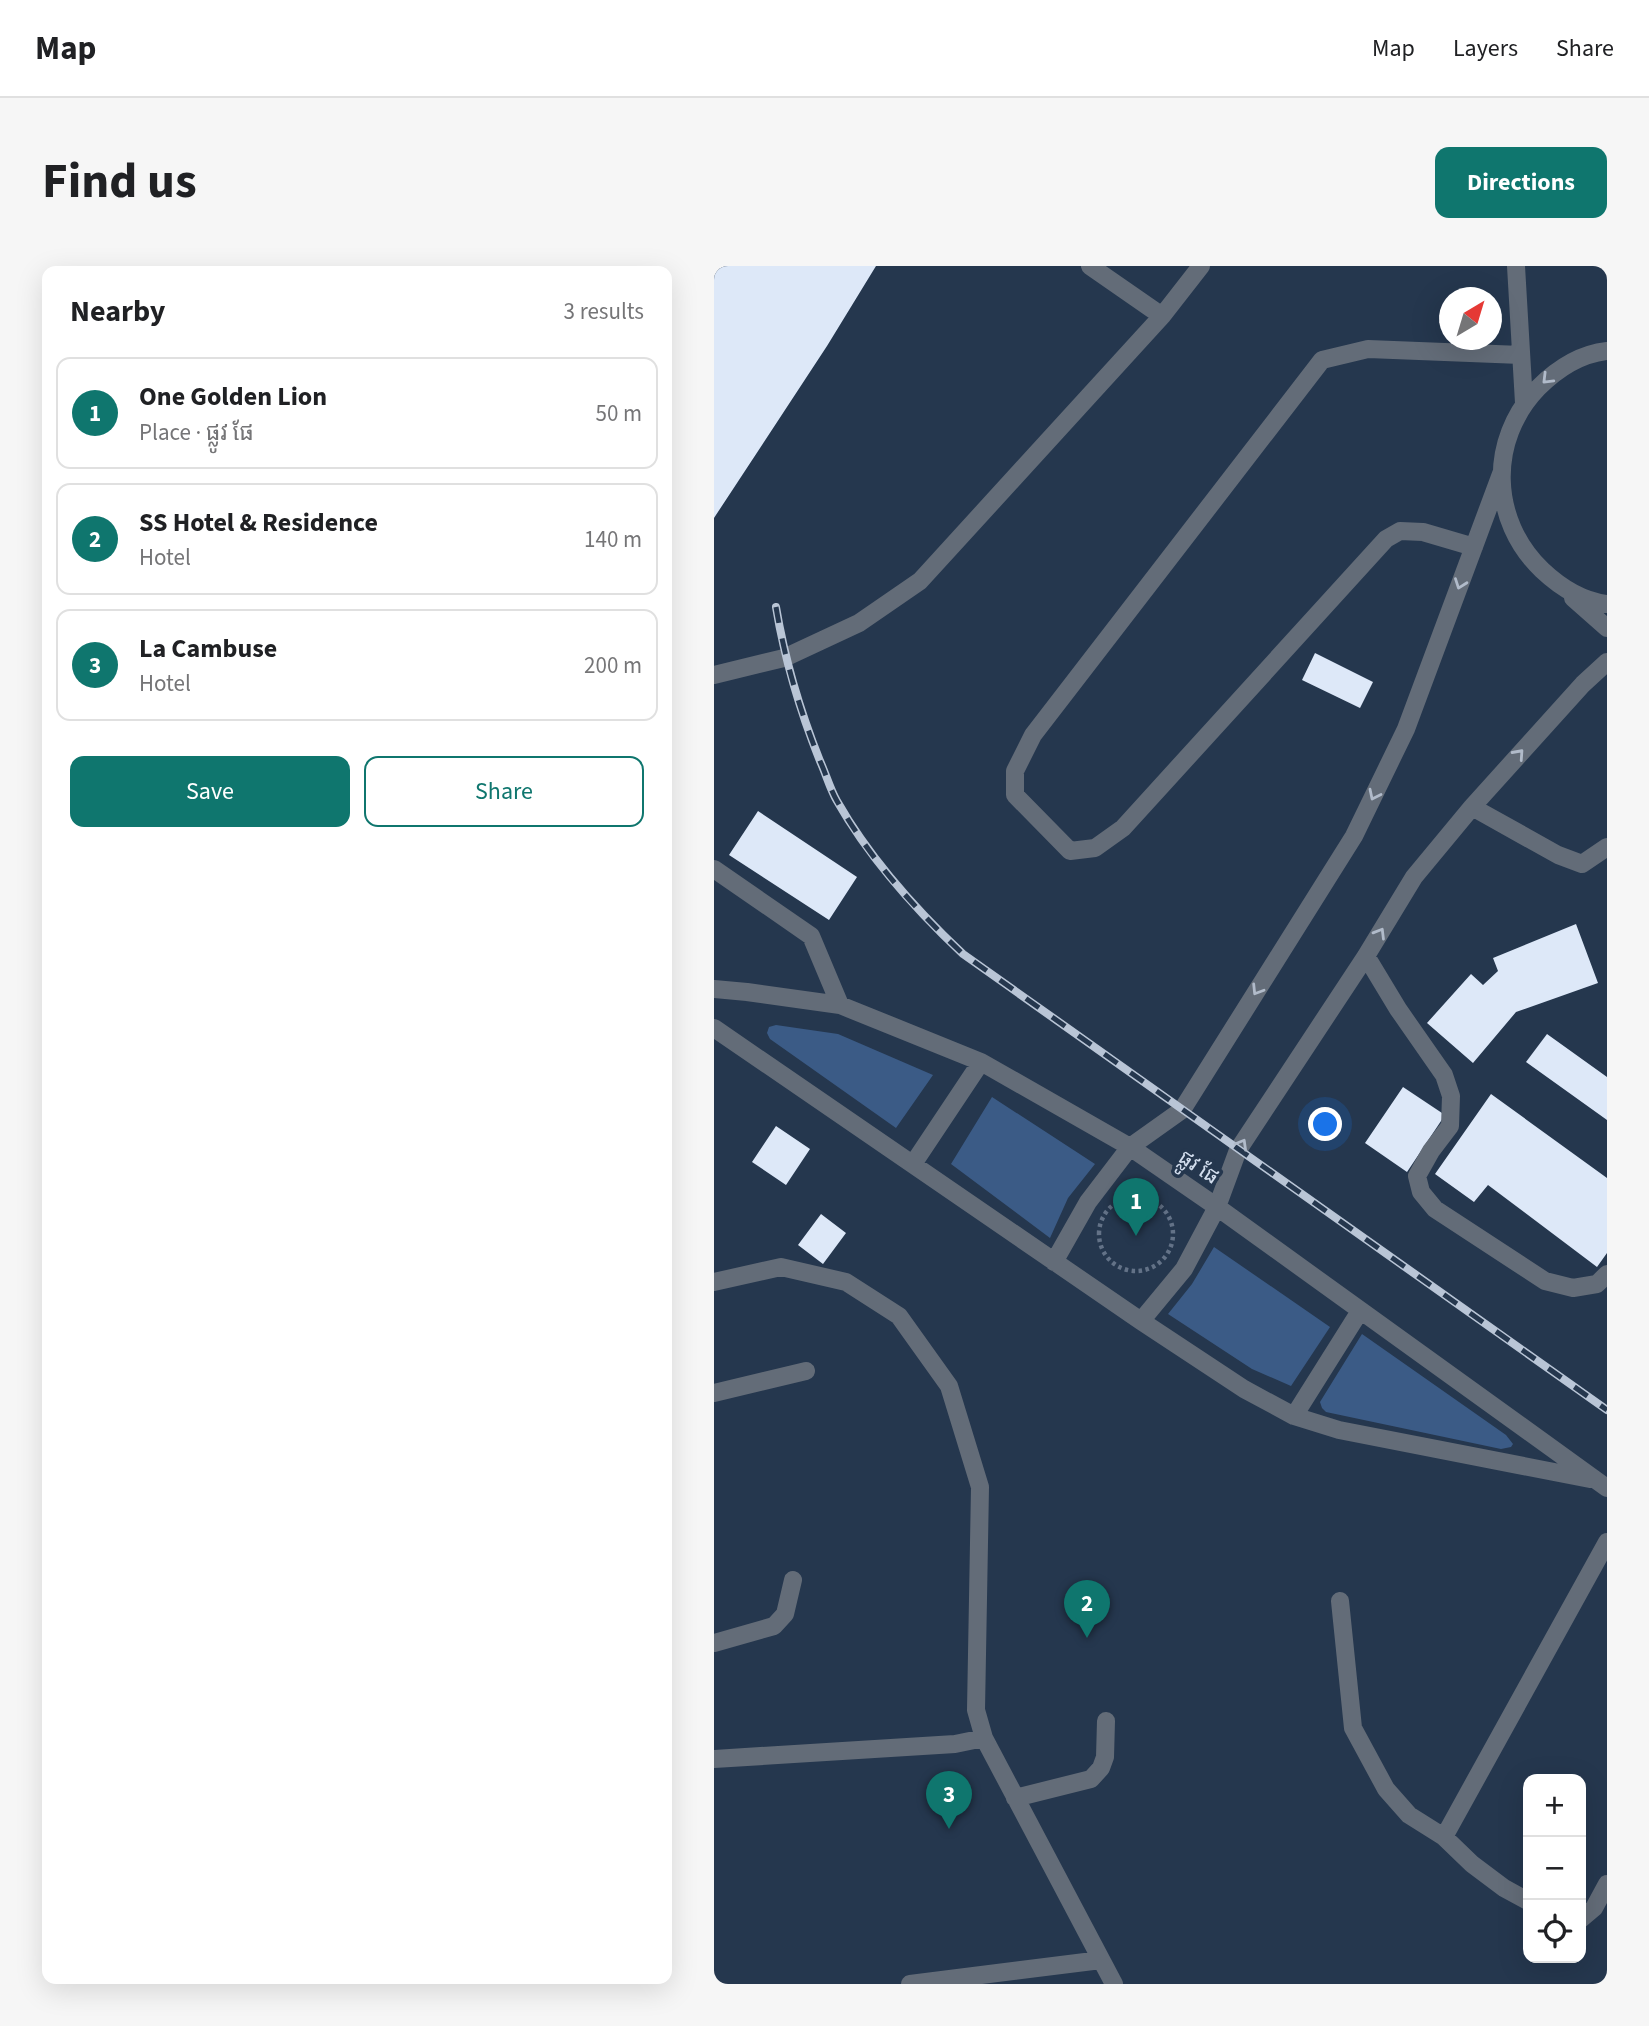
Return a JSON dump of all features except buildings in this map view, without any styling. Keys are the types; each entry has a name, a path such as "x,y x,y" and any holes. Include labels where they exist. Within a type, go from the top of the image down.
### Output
{"street":[{"path":"1090,266 1162,316"},
{"path":"714,676 784,658 859,623 920,581 1162,316 1201,266"},
{"path":"1517,266 1524,403"},
{"path":"1474,547 1423,532 1400,531 1387,539 1123,828 1095,848 1070,851 1015,795 1015,771 1034,735 1322,360 1368,349 1521,355"},
{"path":"1054,1262 1087,1202 1130,1147 1182,1110 1354,836 1406,729 1501,474 1507,437 1524,403 1554,372 1593,353 1607,351"},
{"path":"1501,474 1507,516 1526,555 1607,628"},
{"path":"1557,584 1595,603 1607,604"},
{"path":"1141,1321 1184,1269 1217,1207 1238,1150 1366,956 1414,877 1472,807 1583,684 1607,662"},
{"path":"1472,807 1558,855 1582,864 1607,847"},
{"path":"714,869 811,936 840,1005"},
{"path":"1366,956 1398,1009 1444,1075 1451,1096 1450,1126 1431,1151 1418,1176 1421,1192 1435,1209 1545,1281 1573,1288 1597,1284 1607,1275"},
{"name":"ផ្លូវ ផែ","path":"714,989 840,1005 981,1062 1130,1147 1601,1484"},
{"path":"714,1028 1141,1321 1244,1388 1294,1416 1339,1430 1601,1484"},
{"path":"913,1164 981,1062"},
{"path":"714,1282 781,1267 846,1282 899,1316 949,1386 980,1487 976,1710 984,1738 1114,1984"},
{"path":"1294,1416 1360,1311"},
{"path":"714,1393 806,1371"},
{"path":"1444,1837 1607,1542"},
{"path":"714,1643 774,1626 785,1614 793,1580"},
{"path":"1339,1601 1353,1728 1386,1789 1409,1815 1444,1837 1472,1864 1504,1888 1526,1900"},
{"path":"1015,1798 1091,1779 1101,1768 1105,1757 1106,1721"},
{"path":"714,1759 955,1744 984,1738"},
{"path":"1586,1915 1594,1908 1607,1884"},
{"path":"909,1984 961,1980 1101,1960"}],"path":[{"path":"1127,1198 1144,1198 1156,1202 1171,1222 1173,1234 1170,1250 1163,1260 1151,1268 1138,1271 1124,1269 1105,1253 1100,1241 1100,1225 1105,1213 1115,1203 1127,1198"}],"shaded area":[{"path":"776,1025 838,1034 933,1075 896,1128 770,1039 767,1033 769,1027"},
{"path":"992,1097 1095,1164 1068,1198 1050,1238 951,1164"},
{"path":"1214,1247 1330,1327 1291,1386 1252,1369 1168,1314 1192,1284"},
{"path":"1362,1334 1506,1435 1513,1444 1511,1447 1501,1449 1326,1412 1320,1402"}],"railway":[{"path":"776,607 800,705 835,796 878,863 945,937 963,954 1607,1410"}],"place":[{"name":"One Golden Lion","path":"1136,1236"},
{"name":"SS Hotel & Residence","path":"1087,1638"},
{"name":"La Cambuse","path":"949,1829"}]}
